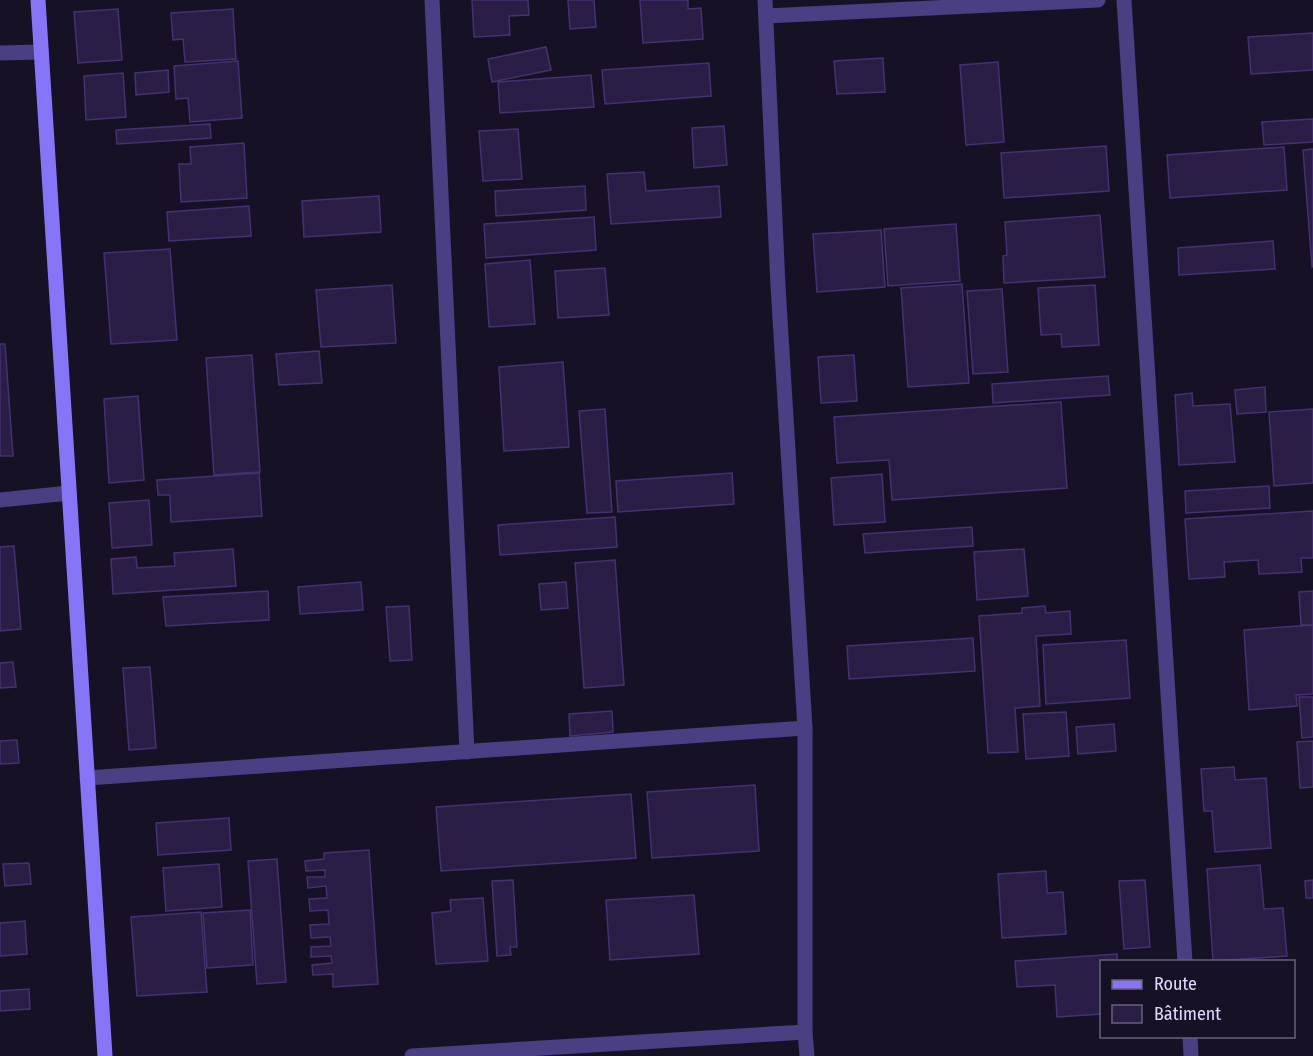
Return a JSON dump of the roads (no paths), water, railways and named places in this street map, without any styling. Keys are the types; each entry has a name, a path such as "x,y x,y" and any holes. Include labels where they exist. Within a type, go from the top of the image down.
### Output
{"street":[{"path":"38,0 105,1056"},
{"path":"432,0 467,752"},
{"path":"765,0 779,298 805,728 805,1032 807,1056"},
{"path":"766,16 1098,0"},
{"path":"1124,0 1185,960"},
{"path":"0,53 41,52"},
{"path":"0,500 69,493"},
{"path":"87,778 805,728"},
{"path":"412,1056 805,1032"},
{"path":"1190,1038 1191,1056"}]}
